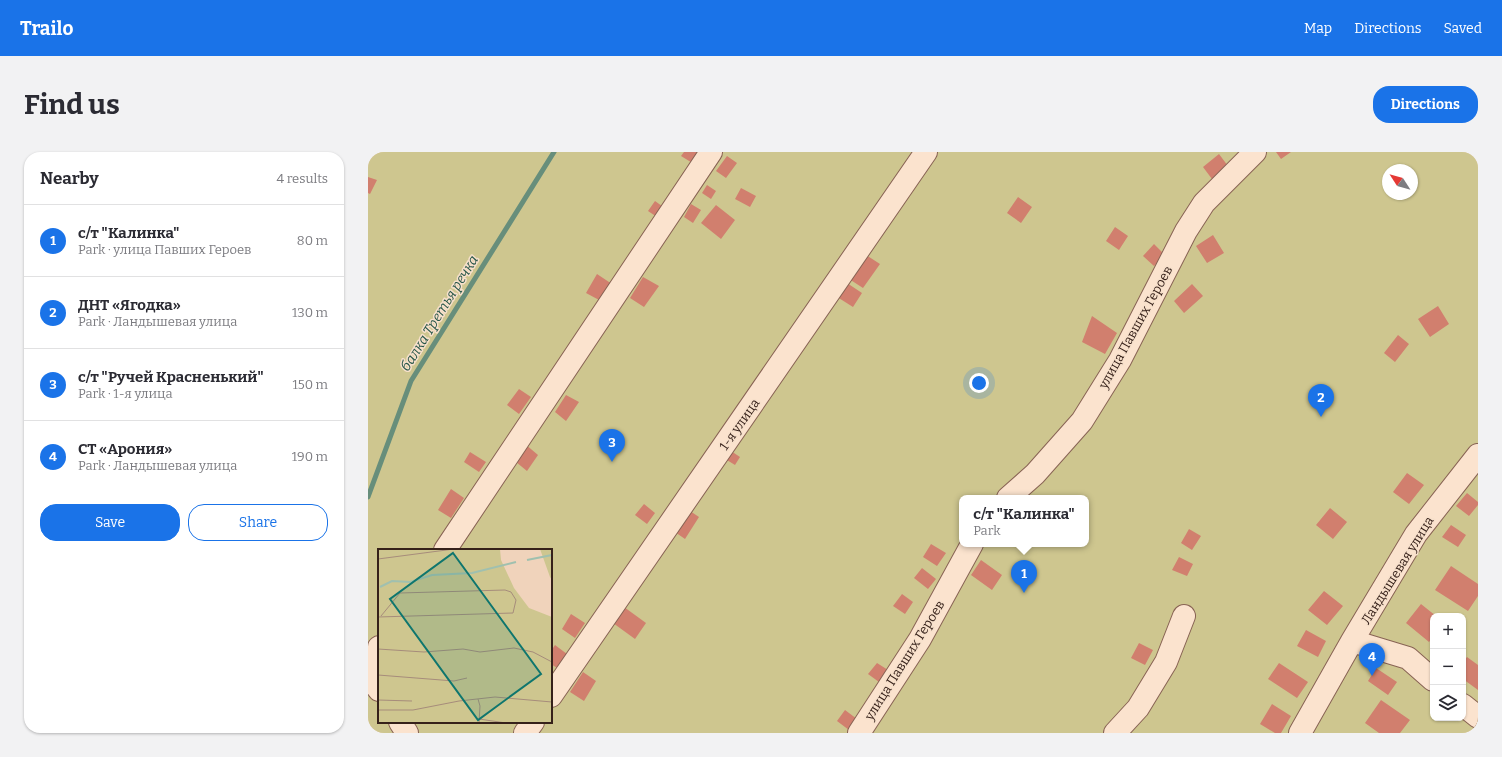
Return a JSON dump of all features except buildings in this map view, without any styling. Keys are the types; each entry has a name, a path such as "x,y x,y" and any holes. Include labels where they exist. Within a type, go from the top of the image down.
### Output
{"street":[{"path":"446,549 711,152"},
{"name":"1-я улица","path":"552,695 926,152"},
{"name":"улица Павших Героев","path":"1011,495 1035,474 1082,421 1120,360 1186,231 1204,203 1255,152"},
{"name":"Ландышевая улица","path":"1300,733 1352,641 1416,534 1478,455"},
{"name":"улица Павших Героев","path":"859,733 920,639 970,547"},
{"path":"1115,733 1138,708 1166,662 1184,616"},
{"path":"1352,641 1408,658 1430,677"},
{"path":"378,660 376,686 378,689"},
{"path":"1466,707 1478,717"},
{"path":"401,723 407,733"},
{"path":"526,733 532,723"}],"shaded area":[{"path":"368,152 1478,152 1478,733 368,733"}],"waterway":[{"name":"балка Третья речка","path":"368,497 411,381 554,152"}],"place":[{"name":"ДНТ «Ягодка»","path":"1321,417"},
{"name":"с/т \"Ручей Красненький\"","path":"612,462"},
{"name":"с/т \"Калинка\"","path":"1024,593"},
{"name":"СТ «Арония»","path":"1372,676"}]}
